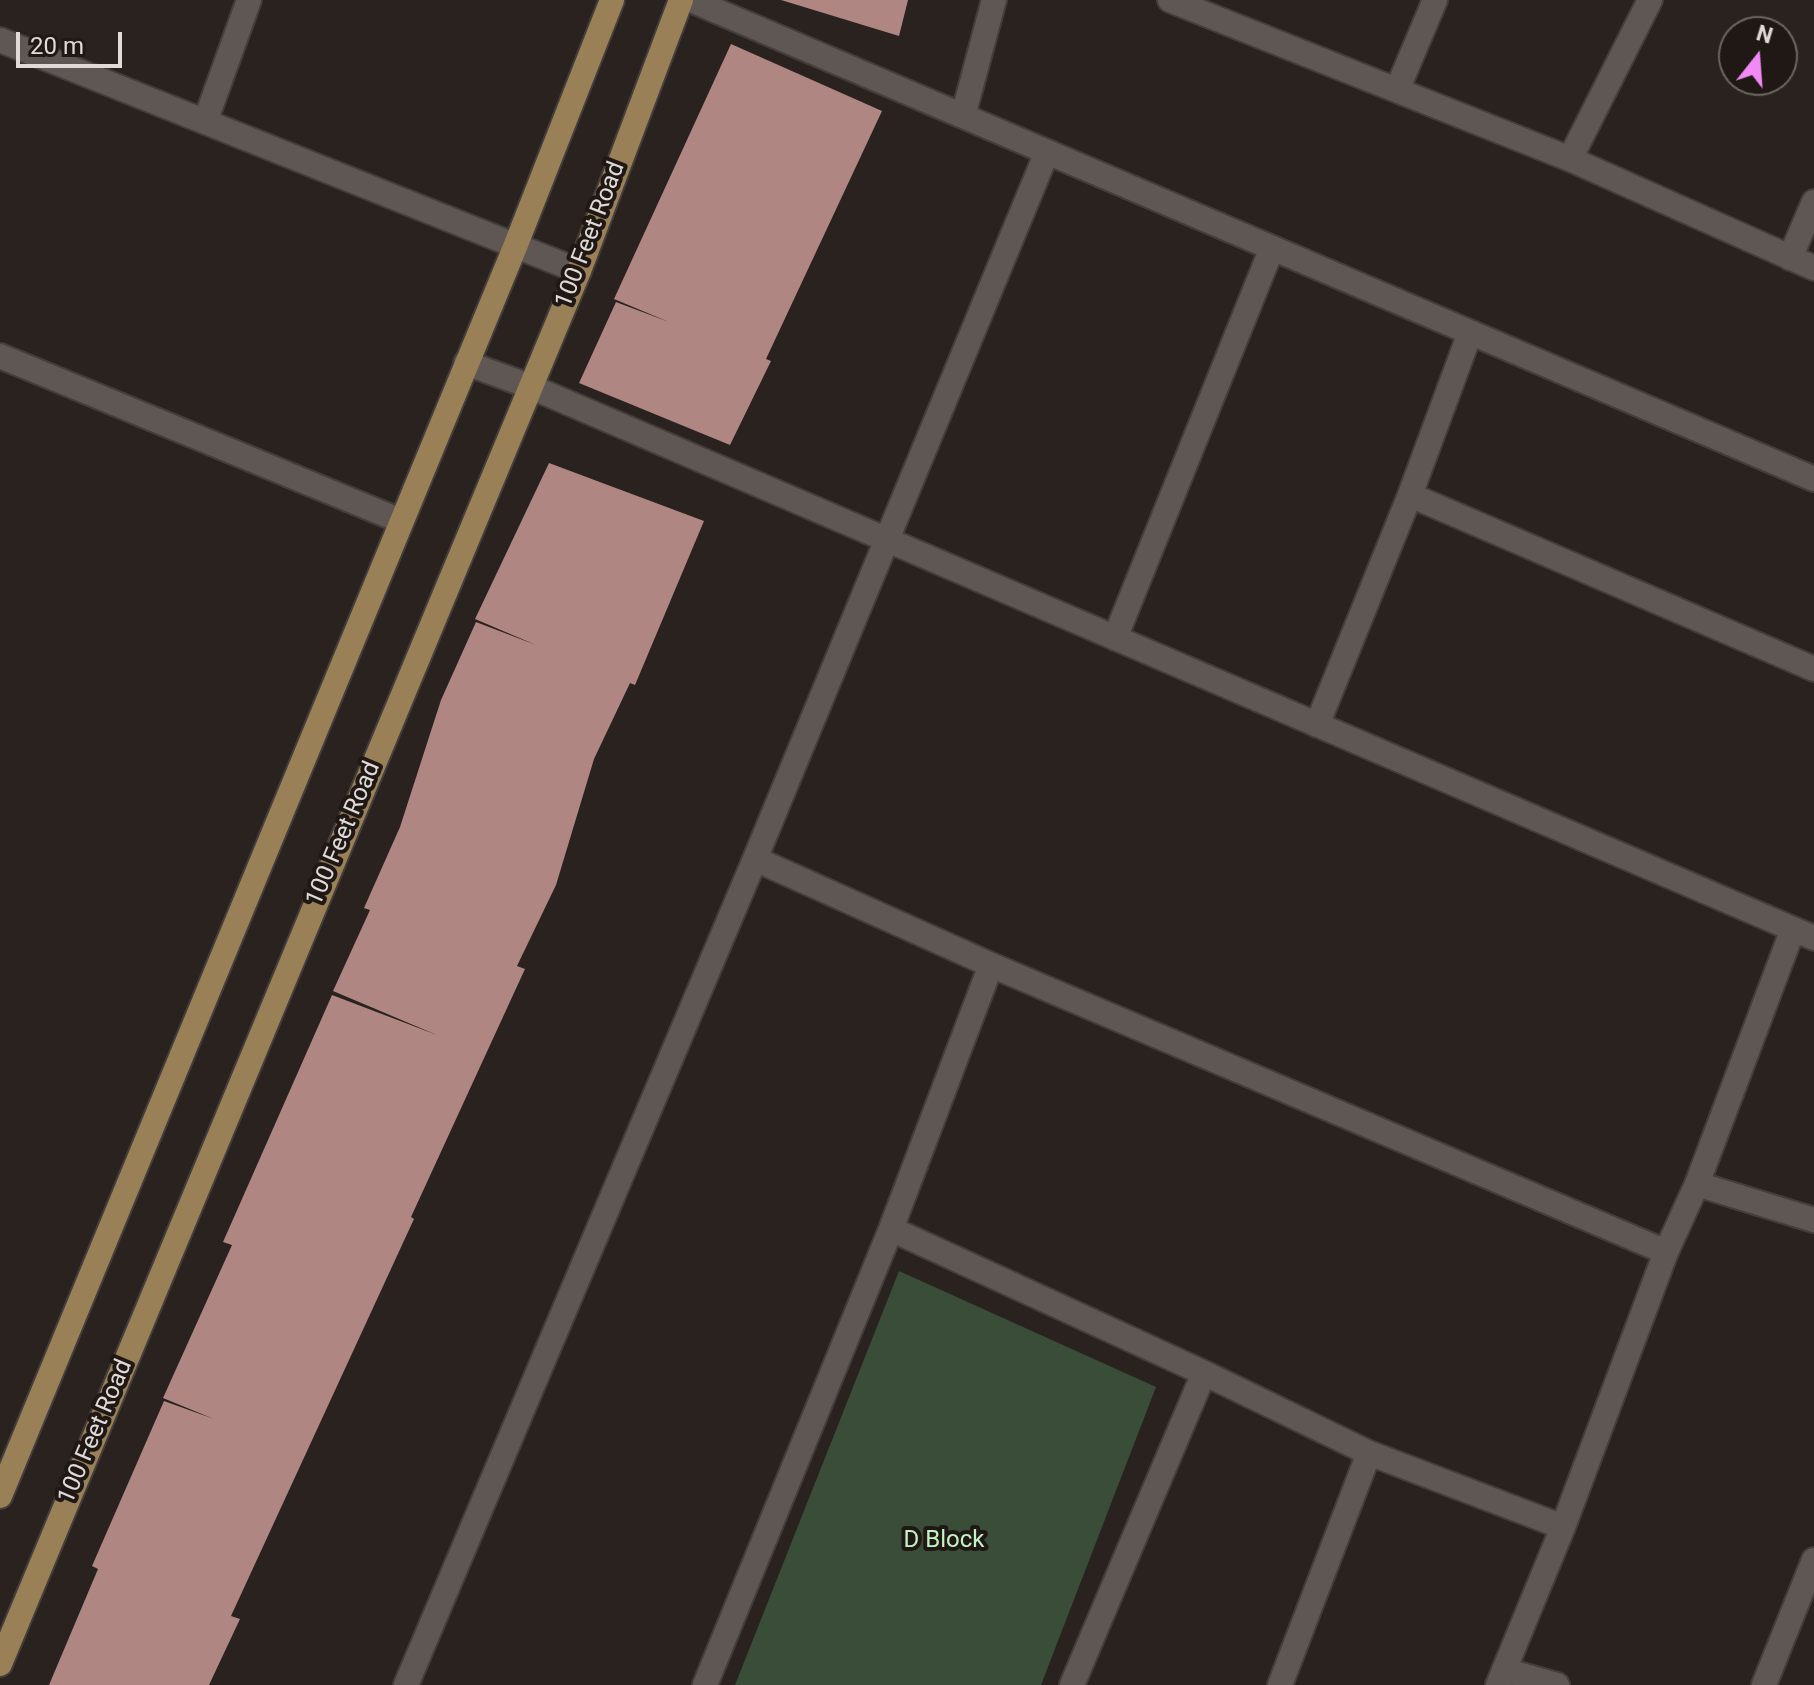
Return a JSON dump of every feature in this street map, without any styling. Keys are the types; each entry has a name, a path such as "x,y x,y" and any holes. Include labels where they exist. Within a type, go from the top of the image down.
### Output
{"main road":[{"path":"0,1496 515,247 612,0"},
{"name":"100 Feet Road","path":"0,1664 579,271 681,0"}],"street":[{"path":"205,122 249,0"},
{"path":"691,0 1814,479"},
{"path":"963,116 994,0"},
{"path":"1170,0 1208,7 1397,90 1570,159 1814,268"},
{"path":"1397,90 1435,0"},
{"path":"1570,159 1650,0"},
{"path":"0,40 579,271"},
{"path":"406,1685 755,859 1047,152"},
{"path":"1790,258 1814,202"},
{"path":"1115,638 1272,248"},
{"path":"1317,725 1410,495 1470,333"},
{"path":"0,356 401,521"},
{"path":"466,363 529,386 1803,934 1666,1252 1563,1527 1501,1678 1557,1685"},
{"path":"1410,495 1814,669"},
{"path":"755,859 991,965 1666,1252"},
{"path":"705,1685 891,1229 991,965"},
{"path":"1697,1184 1814,1220"},
{"path":"891,1229 1204,1373 1369,1453 1563,1527"},
{"path":"1072,1685 1204,1373"},
{"path":"1280,1685 1369,1453"},
{"path":"1764,1685 1814,1560"}],"green space":[{"name":"D Block","path":"899,1271 1156,1387 1041,1685 735,1685"}],"building":[{"path":"781,0 908,0 899,36"},
{"path":"731,44 882,111 766,359 771,361 730,445 579,383 616,302 669,322 614,299"},
{"path":"549,463 704,521 635,685 630,683 594,759 556,885 517,966 525,969 231,1616 240,1619 209,1685 49,1685 98,1569 92,1566 164,1401 214,1419 163,1398 232,1245 223,1242 332,995 437,1035 333,991 370,910 364,908 400,827 441,700 476,622 536,645 475,619"}]}
